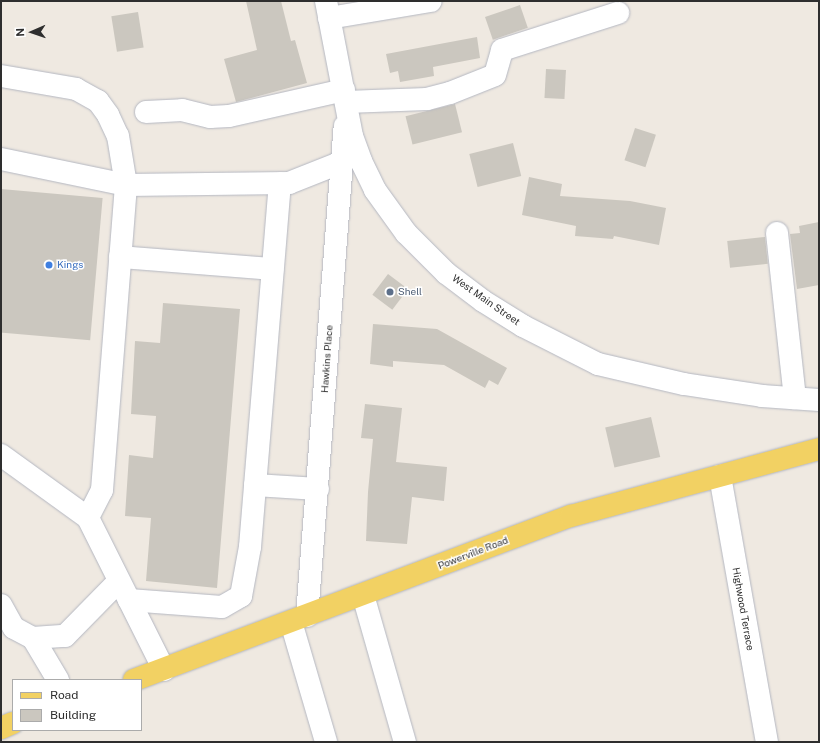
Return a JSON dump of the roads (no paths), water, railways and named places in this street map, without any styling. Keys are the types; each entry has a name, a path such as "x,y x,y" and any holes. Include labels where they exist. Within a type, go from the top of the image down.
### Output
{"main road":[{"name":"Powerville Road","path":"137,679 571,516 819,449"},
{"path":"1,728 12,723"}],"street":[{"path":"327,9 431,1"},
{"name":"West Main Street","path":"327,9 352,136 375,190 412,240 446,272 483,301 523,326 598,364 684,384 819,400"},
{"path":"146,112 182,110 210,117 229,116 345,96 427,99 450,93 495,75 502,50 618,13"},
{"path":"1,76 76,89 98,101 108,115 118,136 126,185 102,490 88,518"},
{"name":"Hawkins Place","path":"299,619 318,489 342,162 345,96"},
{"path":"1,159 126,185 289,183 342,162"},
{"path":"129,600 222,607 241,596 250,547 280,183"},
{"path":"777,233 795,398"},
{"path":"120,257 273,269"},
{"path":"1,456 88,518 164,670"},
{"name":"Highwood Terrace","path":"720,476 766,742"},
{"path":"255,485 318,489"},
{"path":"1,605 14,628 33,638 65,636 119,581"},
{"path":"363,595 405,742"},
{"path":"299,619 326,742"},
{"path":"33,638 57,679"}],"place":[{"name":"Kings","path":"49,265"},
{"name":"Shell","path":"390,292"}]}
